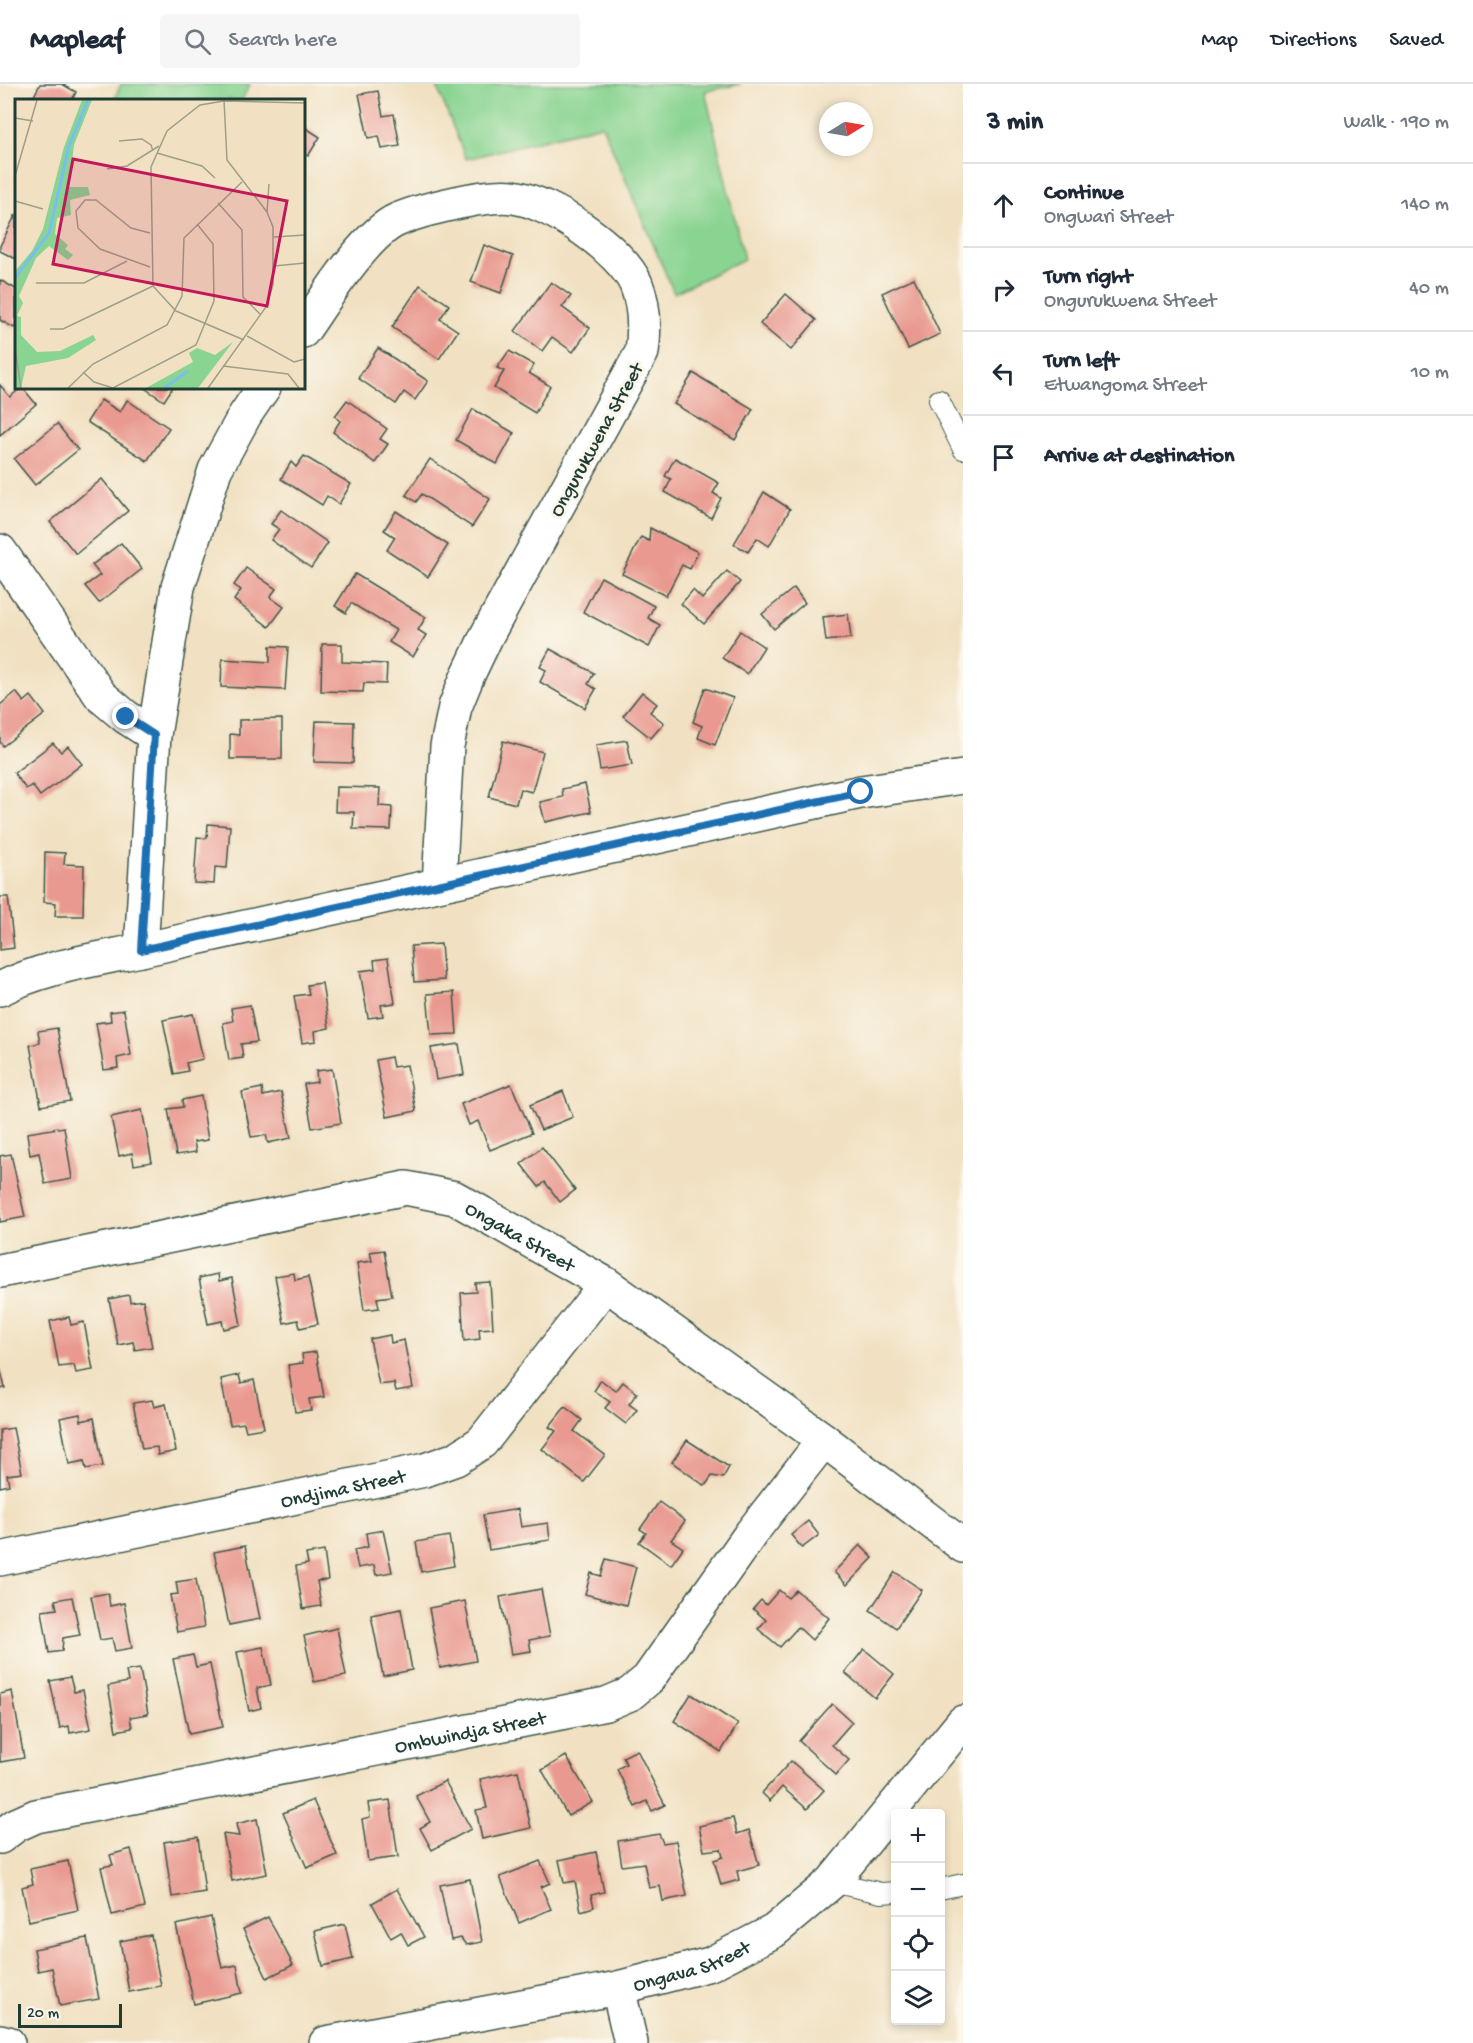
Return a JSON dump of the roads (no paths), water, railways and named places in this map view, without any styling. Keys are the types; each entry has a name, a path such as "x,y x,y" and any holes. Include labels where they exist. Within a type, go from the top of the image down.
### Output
{"street":[{"name":"Ongurukwena Street","path":"304,330 366,244 395,220 437,207 492,196 511,196 532,201 562,216 586,232 621,261 636,283 642,304 645,328 642,352 487,635 455,707 447,746 439,884"},
{"path":"141,950 154,735 163,667 181,576 215,470 245,415 263,388"},
{"path":"0,551 101,696 126,717 154,735"},
{"path":"0,989 54,969 439,884 861,792 963,777"},
{"name":"Ongaka Street","path":"0,1271 406,1188 455,1198 606,1284 824,1440 963,1546"},
{"name":"Ondjima Street","path":"0,1559 425,1470 456,1459 483,1442 606,1284"},
{"name":"Ombwindja Street","path":"0,1837 16,1825 36,1816 606,1704 630,1694 648,1679 752,1532 824,1440"},
{"name":"Ongava Street","path":"326,2043 364,2040 618,1988 710,1964 774,1931 832,1882 963,1722"},
{"path":"618,1988 631,2043"},
{"path":"0,2041 8,2043"}],"lane":[{"path":"939,400 963,449"},
{"path":"832,1882 881,1893 891,1892"},
{"path":"945,1888 963,1884"}]}
